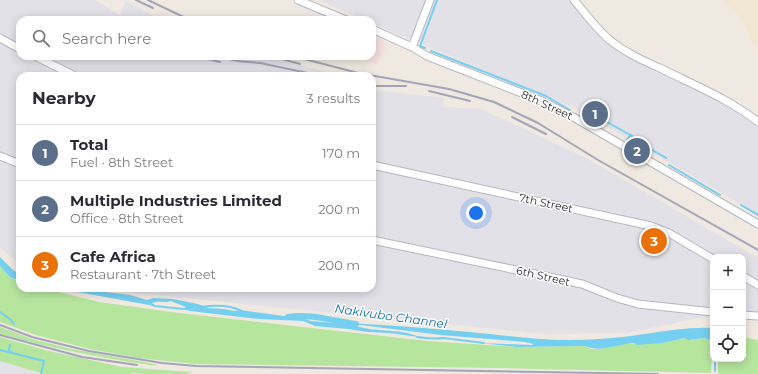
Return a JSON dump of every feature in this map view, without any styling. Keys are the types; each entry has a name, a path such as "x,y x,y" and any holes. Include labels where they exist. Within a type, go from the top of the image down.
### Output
{"street":[{"path":"298,0 336,16"},
{"path":"412,47 430,0"},
{"path":"574,0 609,40 620,48 713,94 758,122"},
{"name":"8th Street","path":"376,31 412,47 427,56 542,101 569,114 758,224"},
{"path":"0,38 16,47"},
{"path":"42,60 67,72"},
{"path":"0,156 16,162"},
{"name":"7th Street","path":"376,166 652,226 669,233 710,257"},
{"name":"6th Street","path":"376,241 582,284 617,298 638,304 710,312"},
{"path":"746,278 758,285"},
{"path":"746,315 758,316"}],"shaded area":[{"path":"0,0 94,0 120,15 126,1 154,16 16,16 16,60 278,60 328,72 16,72 16,261 0,248"},
{"path":"318,0 569,0 613,47 741,113 758,126 758,214 577,109 376,25 376,16 356,16"},
{"path":"724,0 758,0 758,49 751,42 743,20"},
{"path":"376,37 388,43 377,65 367,60 376,60"},
{"path":"376,90 445,98 443,107 481,109 588,159 758,258 758,314 746,315 746,254 710,254 710,317 699,318 627,333 544,334 125,292 376,292"},
{"path":"0,361 43,374 0,374"}],"green space":[{"path":"0,266 10,277 16,280 16,292 58,292 99,302 171,312 427,341 517,347 585,346 591,349 601,349 624,344 662,343 686,338 688,340 704,338 709,340 710,344 711,373 502,368 195,364 139,358 90,349 36,335 0,322"},
{"path":"0,327 32,339 72,349 155,364 158,366 98,356 20,339 0,334"},
{"path":"0,337 49,351 122,367 192,372 186,374 44,374 0,361"},
{"path":"746,338 758,341 758,374 718,374 718,362 746,362"}],"water":[{"path":"0,257 16,272 16,279 10,277 0,266"},
{"path":"78,292 104,292 130,295 147,300 153,298 173,299 198,304 209,308 234,311 240,310 284,316 293,315 311,321 423,328 543,339 596,339 687,329 710,328 710,340 704,338 688,340 685,338 662,343 637,345 634,343 597,349 585,346 517,347 481,343 534,344 441,335 352,324 368,329 403,332 419,337 368,332 315,326 303,321 259,319 190,311 182,309 186,307 171,301 156,302 149,305"}],"waterway":[{"path":"425,48 420,46 437,0"},
{"path":"431,51 546,96 570,110"},
{"path":"603,122 607,122 641,141 642,144 666,158"},
{"path":"627,140 631,135"},
{"path":"669,165 720,195"},
{"path":"741,205 758,215"},
{"path":"148,303 155,306 183,309"},
{"path":"201,307 222,306 242,311"},
{"path":"0,312 14,324"},
{"name":"Nakivubo Channel","path":"288,317 305,316 356,324"},
{"name":"Nakivubo Channel","path":"417,337 443,338 484,343"},
{"path":"10,345 9,350 11,352"},
{"path":"0,350 44,361 41,374"},
{"path":"715,362 715,371"}],"railway":[{"path":"136,0 153,8"},
{"path":"148,0 182,16"},
{"path":"212,60 220,62"},
{"path":"233,60 260,63 303,72"},
{"path":"286,60 300,64"},
{"path":"308,60 354,72"},
{"path":"376,76 449,89 494,102 538,123 598,160 758,250"},
{"path":"376,86 406,86"},
{"path":"429,91 470,101"},
{"path":"512,117 546,134"},
{"path":"0,325 32,337 89,351 162,363 196,366 658,374"},
{"path":"0,335 82,357 137,365"}],"place":[{"name":"Total","path":"595,114"},
{"name":"Multiple Industries Limited","path":"637,151"},
{"name":"Cafe Africa","path":"654,241"}]}
